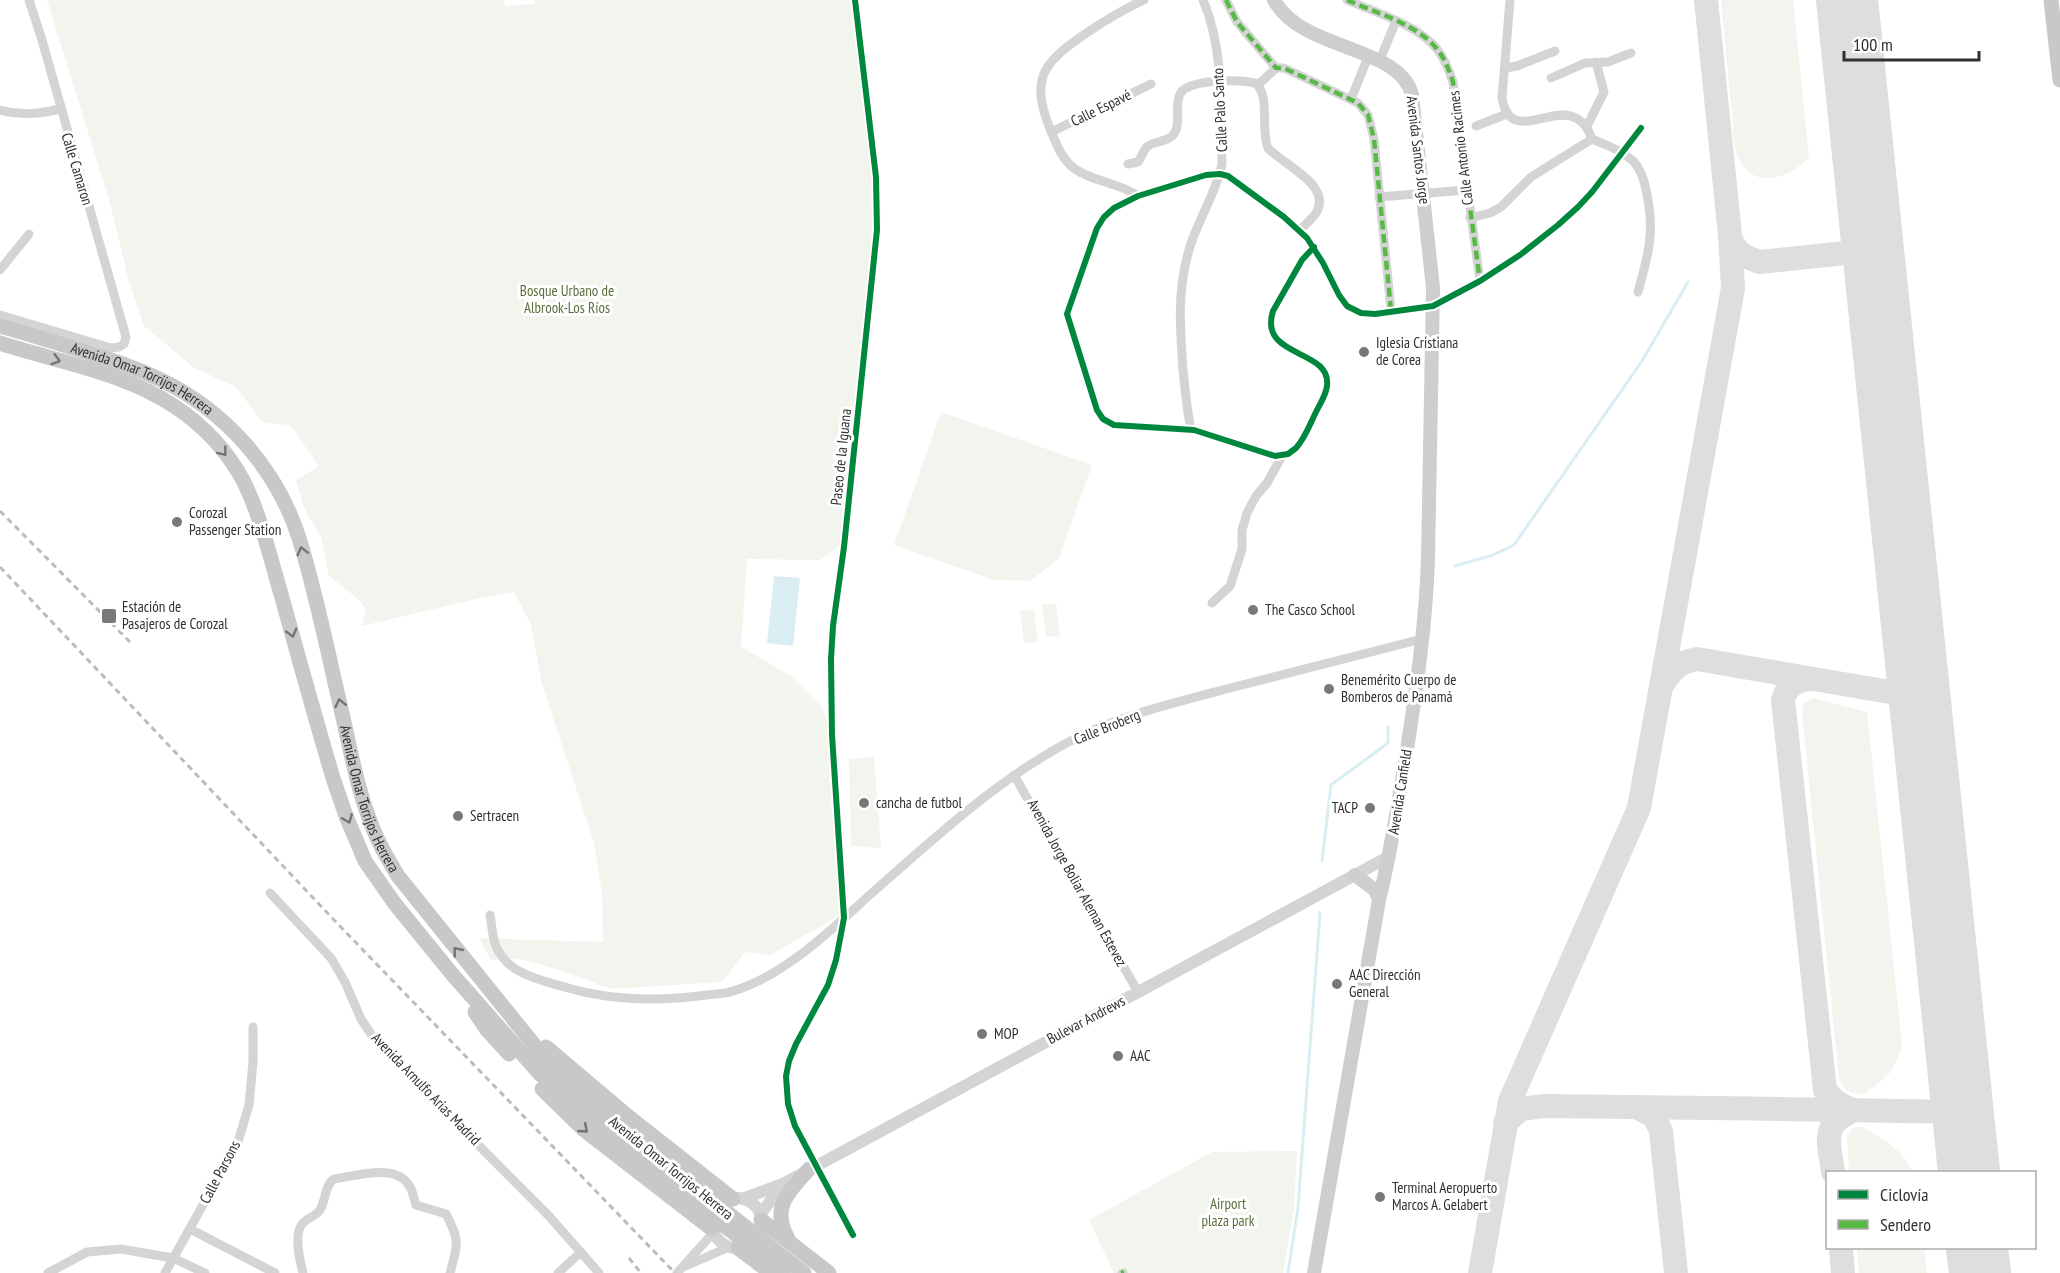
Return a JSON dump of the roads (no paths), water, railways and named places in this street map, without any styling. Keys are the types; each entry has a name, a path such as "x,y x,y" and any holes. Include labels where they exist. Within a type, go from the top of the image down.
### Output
{"main road":[{"name":"Avenida Santos Jorge","path":"1274,0 1284,15 1299,27 1374,59 1400,73 1410,88 1433,274 1433,306"},
{"path":"2051,0 2060,80"},
{"name":"Avenida Canfield","path":"1314,1273 1379,900 1390,856 1413,713 1427,596 1433,306"},
{"name":"Avenida Omar Torrijos Herrera","path":"0,326 129,366 159,379 188,394 217,415 241,438 265,469 284,501 299,537 361,795 378,841 398,876 552,1067 624,1131 686,1194"},
{"name":"Avenida Omar Torrijos Herrera","path":"0,343 117,378 148,390 175,406 202,427 224,452 244,483 262,528 333,778 346,816 365,861 395,904 452,974 540,1074 686,1194 791,1257 804,1273"},
{"path":"1355,875 1375,890 1379,900"},
{"path":"494,997 591,1086 737,1199"},
{"path":"791,1257 782,1225 781,1207 785,1197 812,1167"},
{"path":"686,1194 687,1202 699,1196 703,1185 699,1171"},
{"path":"686,1194 713,1231"},
{"path":"761,1218 791,1257 829,1273"},
{"path":"733,1248 771,1273"},
{"path":"776,1273 776,1264 781,1255 790,1250 791,1257"}],"street":[{"name":"Calle Camaron","path":"0,315 111,348 124,344 126,337 29,0"},
{"name":"Paseo de la Iguana","path":"853,1235 812,1167 789,1110 786,1076 796,1044 828,985 836,960 844,918 831,724 831,659 877,230 876,177 855,0"},
{"path":"1138,196 1117,184 1075,169 1064,158 1042,107 1040,92 1044,74 1050,63 1063,49 1112,16 1143,0"},
{"name":"Calle Palo Santo","path":"1191,430 1187,414 1180,337 1181,292 1184,268 1194,235 1220,174 1222,164 1215,40 1203,0"},
{"path":"1226,0 1237,22 1276,68"},
{"name":"Calle Antonio Racimes","path":"1347,0 1425,36 1445,61 1453,82 1480,281"},
{"path":"1509,0 1502,98 1507,114 1516,120 1528,122 1552,115 1563,114 1573,117 1587,126 1592,139 1622,153 1635,163 1644,180 1651,214 1652,234 1638,292"},
{"path":"1351,99 1396,21"},
{"path":"1505,68 1517,66 1555,51"},
{"path":"1551,78 1585,63 1608,62 1631,53"},
{"path":"1587,126 1604,92 1596,62"},
{"path":"1258,85 1276,68 1284,68 1351,99 1365,109 1371,121 1391,310"},
{"path":"1128,164 1138,162 1148,146 1169,139 1174,134 1177,127 1178,98 1184,89 1219,82 1251,82 1258,85 1263,93 1265,139 1268,148 1313,185 1319,195 1320,203 1315,215 1300,230"},
{"name":"Calle Espavé","path":"1052,132 1151,84"},
{"path":"0,110 36,115 60,109"},
{"path":"1476,126 1507,114"},
{"path":"1314,247 1302,260 1272,315 1271,325 1274,335 1281,343 1321,367 1327,377 1327,387 1300,444 1292,452 1282,456 1270,455 1206,433 1191,430 1118,426 1103,419 1097,410 1068,321 1068,309 1097,228 1114,208 1138,196 1206,175 1220,174 1235,180 1300,230 1314,247 1347,306 1366,314 1433,306 1480,281 1520,255 1558,225 1592,192 1641,128"},
{"path":"1470,218 1490,213 1501,207 1531,177 1592,139"},
{"path":"1379,197 1466,190"},
{"path":"0,270 29,234"},
{"path":"1212,603 1230,586 1242,549 1242,530 1247,513 1282,456"},
{"name":"Calle Broberg","path":"490,915 497,949 514,969 528,976 573,989 620,998 671,999 732,992 762,979 800,954 974,805 1014,775 1079,737 1132,715 1422,639"},
{"name":"Avenida Jorge Boliar Aleman Estevez","path":"1014,775 1138,992"},
{"name":"Bulevar Andrews","path":"737,1199 783,1184 1390,856"},
{"name":"Avenida Arnulfo Arias Madrid","path":"270,893 331,957 361,1019 377,1043 548,1215 599,1273"},
{"name":"Calle Parsons","path":"165,1273 237,1142 249,1105 253,1027"},
{"path":"303,1273 299,1231 302,1224 316,1215 321,1208 330,1182 334,1179 388,1172 399,1175 409,1185 416,1205 446,1214 457,1234 455,1256 450,1273"},
{"name":"Bulevar Andrews","path":"761,1218 783,1184"},
{"path":"680,1270 733,1248 748,1245 756,1239 761,1229 761,1218 752,1204 737,1199 718,1206 714,1213 713,1231 720,1243 733,1248"},
{"path":"190,1229 275,1273"},
{"path":"680,1270 713,1231"},
{"path":"48,1273 87,1252 121,1249 173,1258 205,1273"},
{"path":"558,1273 581,1252"}],"waterway":[{"path":"1455,566 1493,555 1514,545 1642,361 1688,282"},
{"path":"1322,861 1331,785 1388,743 1388,727"},
{"path":"1288,1273 1298,1208 1320,913"}],"railway":[{"path":"0,511 130,642"},
{"path":"0,567 335,921 675,1273"},
{"path":"629,1258 641,1273"}],"place":[{"name":"Iglesia Cristiana de Corea","path":"1364,352"},
{"name":"Corozal Passenger Station","path":"177,522"},
{"name":"The Casco School","path":"1253,610"},
{"name":"Estación de Pasajeros de Corozal","path":"109,616"},
{"name":"Benemérito Cuerpo de Bomberos de Panamá","path":"1329,689"},
{"name":"cancha de futbol","path":"864,803"},
{"name":"TACP","path":"1370,808"},
{"name":"Sertracen","path":"458,816"},
{"name":"AAC Dirección General","path":"1337,984"},
{"name":"MOP","path":"982,1034"},
{"name":"AAC","path":"1118,1056"},
{"name":"Terminal Aeropuerto Marcos A. Gelabert","path":"1380,1197"}],"park label":[{"name":"Bosque Urbano de Albrook-Los Ríos","path":"567,300"},
{"name":"Airport plaza park","path":"1228,1212"}]}
